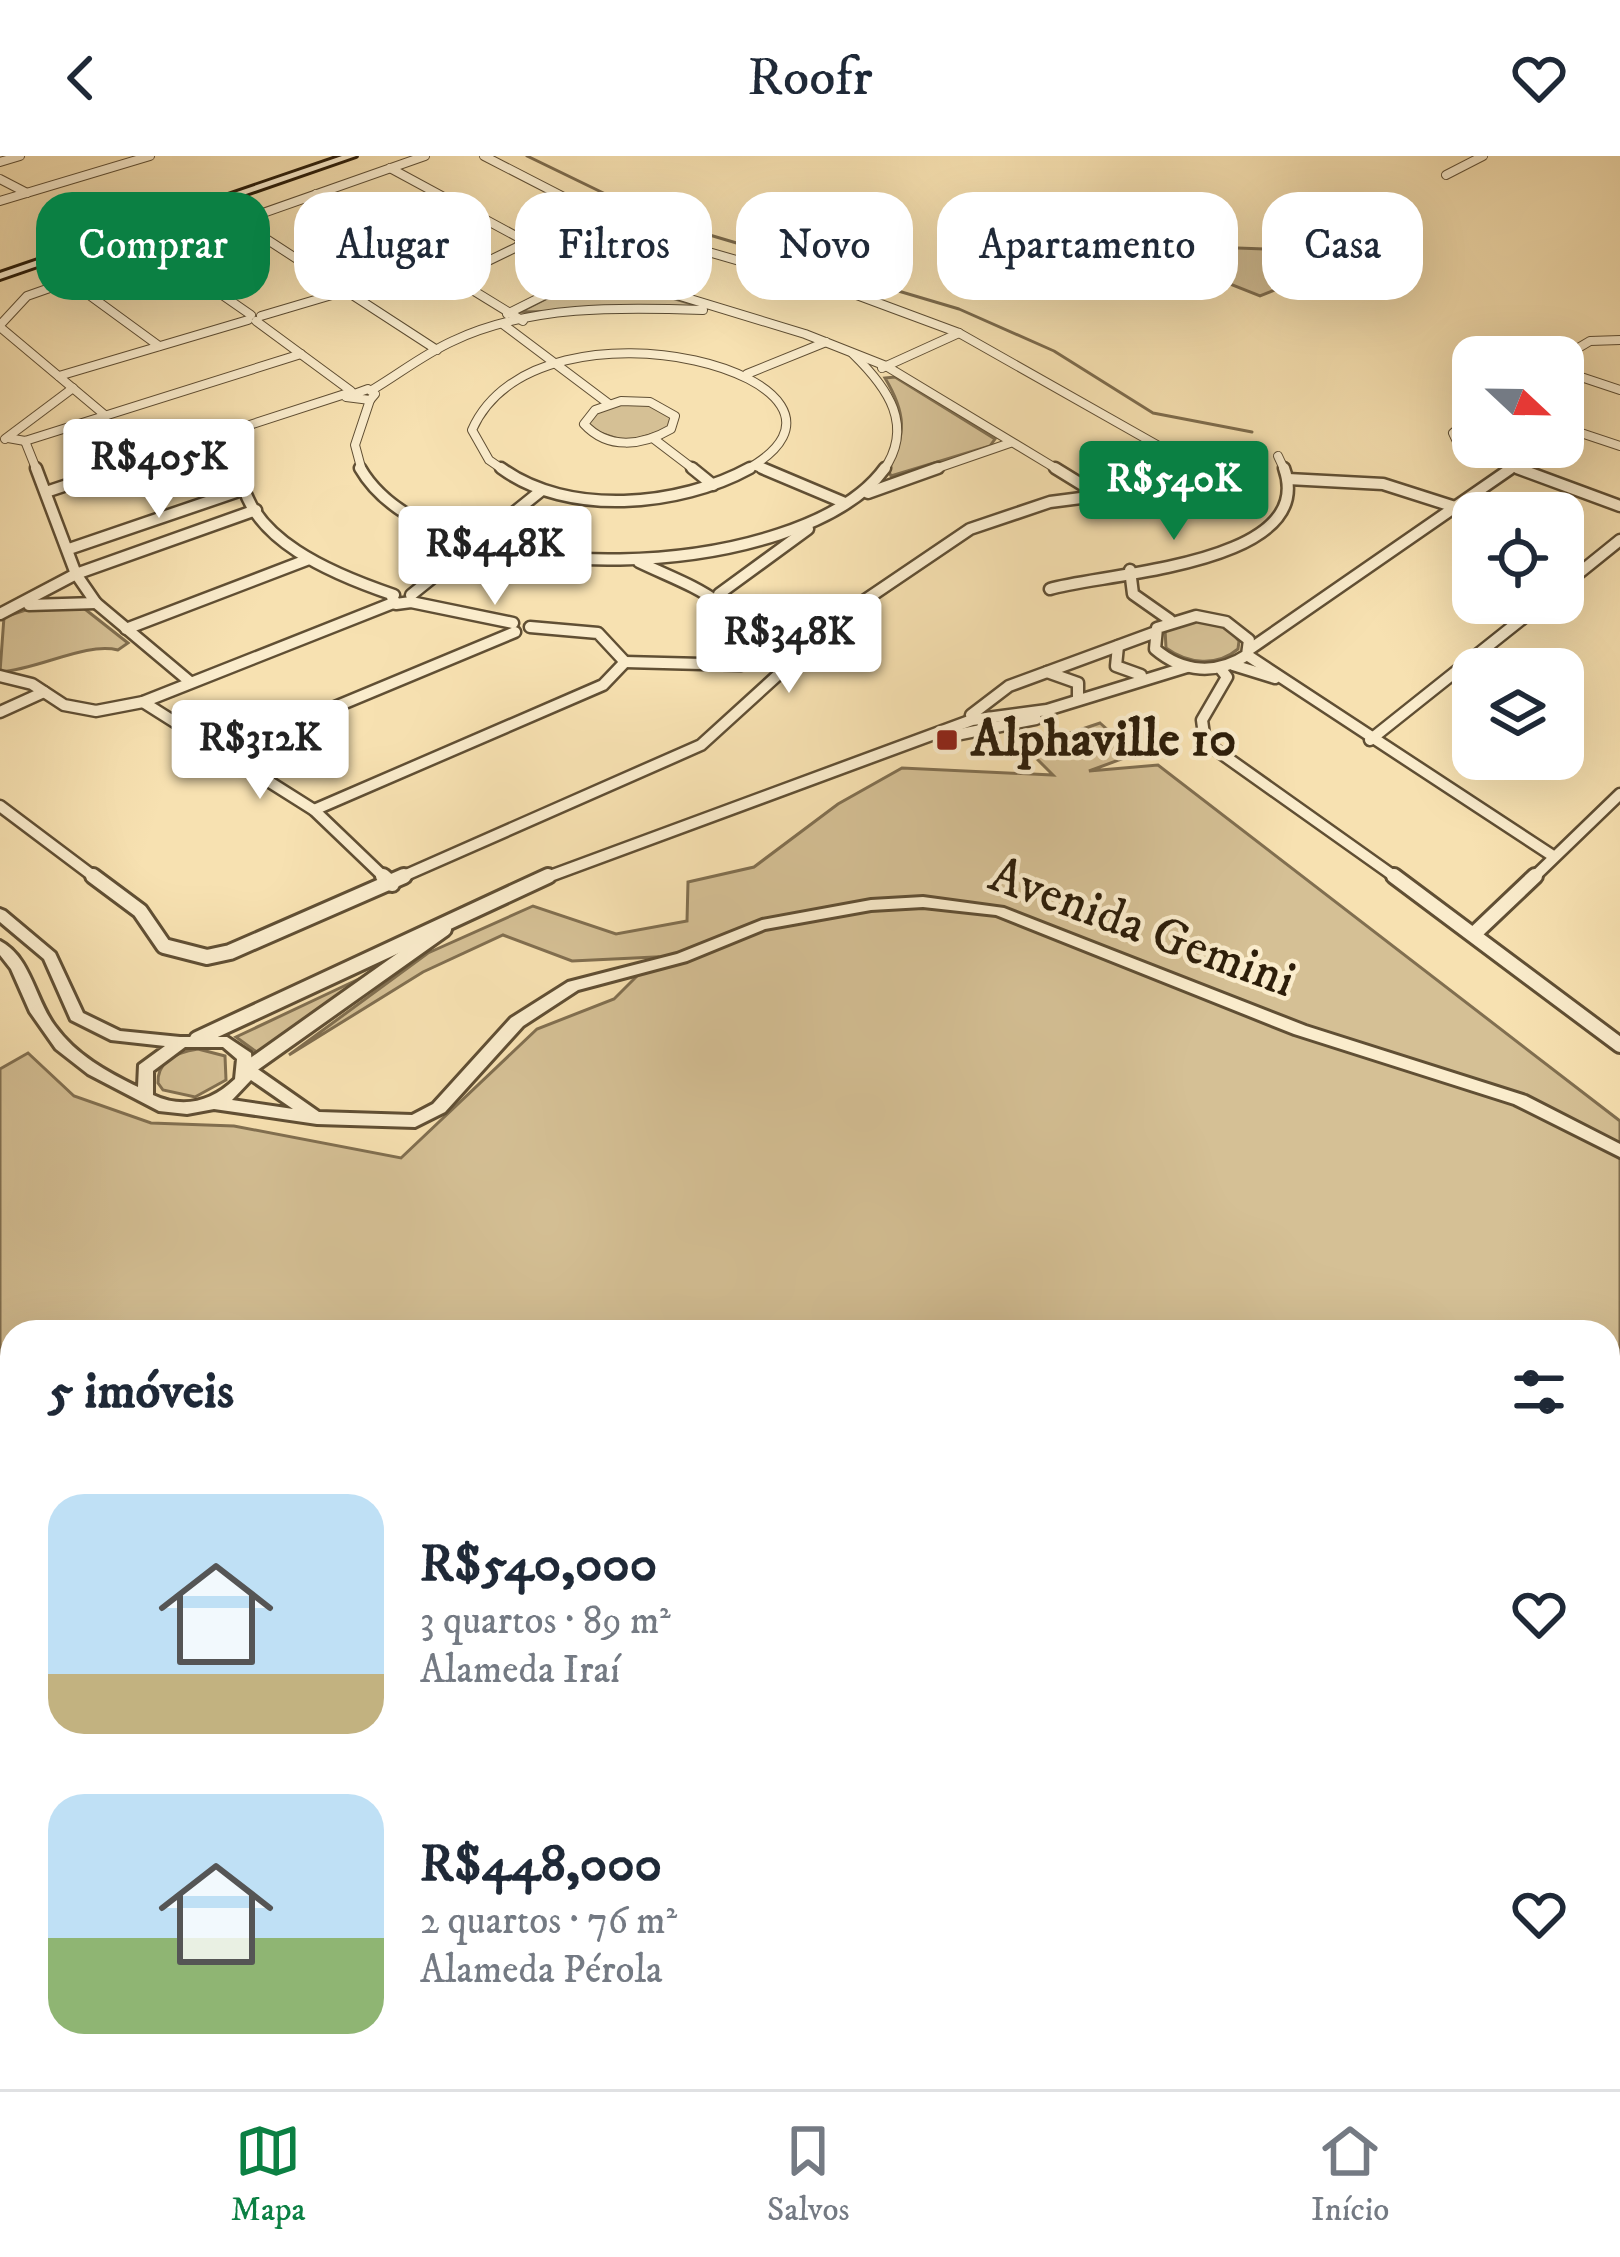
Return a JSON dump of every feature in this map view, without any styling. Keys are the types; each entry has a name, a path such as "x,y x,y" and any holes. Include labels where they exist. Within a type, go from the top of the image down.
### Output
{"main road":[{"path":"0,274 335,156"},
{"path":"0,274 351,156"}],"street":[{"path":"0,201 151,156"},
{"path":"322,192 425,156"},
{"path":"484,156 552,192"},
{"path":"1446,175 1483,156"},
{"path":"0,162 14,157"},
{"path":"390,168 515,236"},
{"path":"0,178 27,193"},
{"path":"0,806 140,911 164,946 188,954 230,952 687,753 751,681 800,658 950,536 1012,512 1094,492 1162,488 1187,478 1188,468 1180,458 959,333 854,294 712,253"},
{"path":"36,294 19,300 0,326 106,416"},
{"path":"96,300 159,346"},
{"path":"228,300 302,354 351,397 363,415"},
{"path":"59,376 314,300"},
{"path":"358,300 436,350"},
{"path":"489,300 523,321"},
{"path":"49,491 375,392 436,350 536,300"},
{"path":"689,300 826,342 886,366 1094,492"},
{"path":"471,334 608,309 723,311"},
{"path":"504,325 609,404"},
{"path":"874,374 959,333"},
{"path":"0,342 15,339"},
{"path":"1584,345 1620,340"},
{"path":"747,374 826,342"},
{"path":"4,440 25,441 302,354"},
{"path":"719,594 882,472 900,432 893,400 853,354"},
{"path":"671,356 747,374 776,396 787,423 774,452 756,466 713,485 640,499 542,490 499,472 484,459 472,430 483,404 500,389 554,363 671,356"},
{"path":"1584,378 1620,390"},
{"path":"4,440 73,388"},
{"path":"375,392 363,415 355,452 370,484 415,518 477,544 587,560 695,555 775,534 910,474 1010,443"},
{"path":"636,400 670,410 675,423 654,439 626,443 593,435 586,418 609,404 636,400"},
{"path":"244,429 242,490 256,510 309,559 393,599"},
{"path":"1584,434 1620,446"},
{"path":"218,438 240,445"},
{"path":"654,439 713,485"},
{"path":"25,441 49,491 76,574 96,603 189,681"},
{"path":"1050,589 1214,557 1276,514 1288,491 1278,456"},
{"path":"756,466 845,502"},
{"path":"1477,492 1510,469 1616,506"},
{"path":"1288,478 1383,484 1452,506"},
{"path":"68,549 242,490"},
{"path":"411,598 542,490"},
{"path":"1228,666 1452,509"},
{"path":"0,614 76,574 256,510"},
{"path":"775,534 790,543"},
{"path":"1584,569 1620,540"},
{"path":"126,629 309,559"},
{"path":"635,560 719,594 745,626 756,654 751,681"},
{"path":"1130,570 1133,594 1171,620"},
{"path":"0,676 64,705 96,711 143,702 393,599 411,598 514,627 581,627 607,635 625,662 751,681"},
{"path":"15,606 96,603"},
{"path":"889,749 974,714 1000,690 1153,633 1171,620 1210,617 1243,632 1279,633"},
{"path":"1370,740 1516,624"},
{"path":"227,752 514,627"},
{"path":"1243,632 1249,652 1286,680 1370,740 1553,856"},
{"path":"1153,633 1151,640 1162,656 1187,667"},
{"path":"1118,646 1116,666 1153,676"},
{"path":"756,654 780,665"},
{"path":"314,810 603,686 625,662"},
{"path":"146,1093 145,1069 189,1041 473,909 571,865 889,749 973,720 1029,714 1187,667 1228,666 1286,680"},
{"path":"1228,666 1201,730 1222,757 1475,933 1620,1045"},
{"path":"1047,672 1078,683 1078,698"},
{"path":"1000,690 1000,704 1029,714"},
{"path":"889,749 1052,715 1097,691"},
{"path":"0,712 44,692"},
{"path":"143,702 314,810 392,884"},
{"path":"1475,933 1620,794"},
{"name":"Avenida Gemini","path":"214,1103 403,1124 430,1114 517,1022 573,986 682,958 762,925 871,904 923,902 999,911 1300,1030 1520,1100 1620,1151"},
{"path":"0,946 13,958 38,1011 74,1058 165,1107 182,1110 233,1093 247,1069 473,909"},
{"path":"0,914 50,956 76,1016 116,1036 238,1048 247,1069 317,1118"}],"shaded area":[{"path":"1238,248 1262,249 1260,296 1238,287"},
{"path":"544,300 679,300 708,309 520,312"},
{"path":"895,377 995,439 990,446 891,476 888,470 902,424 885,378"},
{"path":"649,403 673,417 670,429 627,442 588,429 587,418 609,405"},
{"path":"81,606 128,643 118,650 91,650 0,672 4,617 35,607"},
{"path":"1194,620 1228,628 1239,641 1238,649 1221,659 1202,661 1166,648 1165,629"},
{"path":"1100,723 1135,754 1089,771 1158,765 1620,1121 1620,1320 0,1320 0,1069 28,1053 74,1096 151,1123 234,1126 401,1158 537,1029 614,999 656,957 572,961 503,935 423,972 289,1055 428,953 533,906 616,934 687,921 688,882 754,867 838,804 902,768 1053,775 1026,748"},
{"path":"361,978 258,1053 236,1037"},
{"path":"198,1049 225,1056 226,1080 195,1097 163,1090 158,1083 165,1063"}],"waterway":[{"path":"527,156 659,220 959,309 1054,351 1153,413 1252,432"}],"place":[{"name":"Alphaville 10","path":"947,740"}]}
